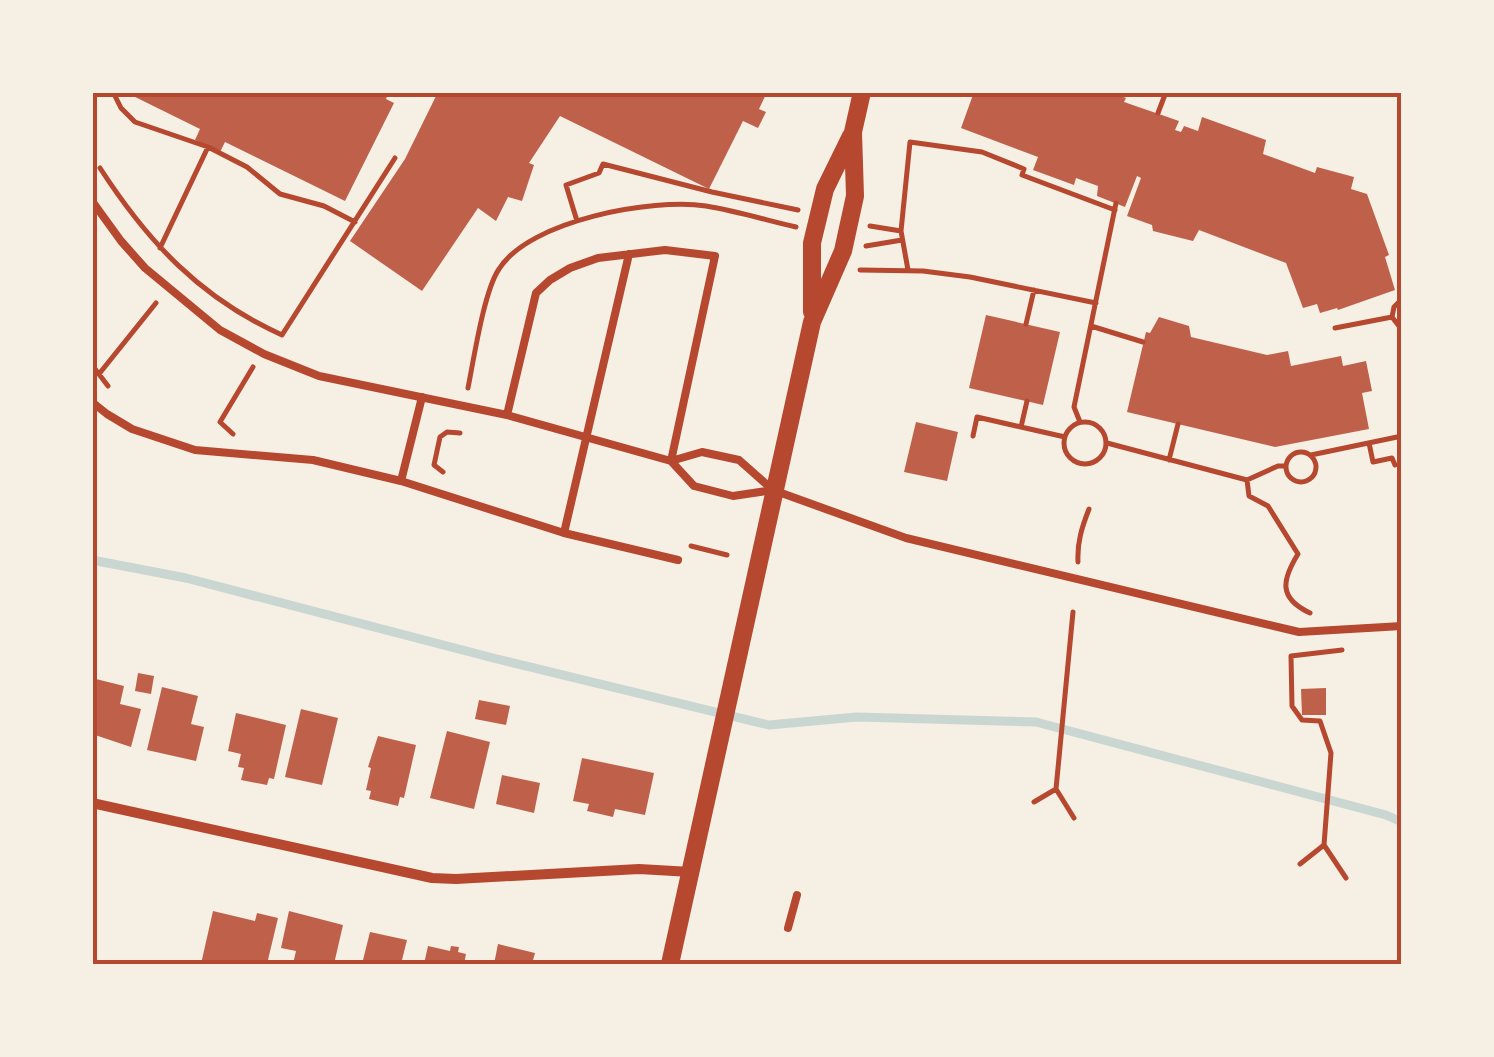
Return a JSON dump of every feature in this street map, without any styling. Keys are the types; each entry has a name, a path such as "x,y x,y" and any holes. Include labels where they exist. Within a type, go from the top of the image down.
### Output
{"street":[{"path":"812,322 812,243 825,189 853,132 862,92"},
{"path":"670,964 812,322 843,251 850,222 855,196 853,132"},
{"path":"92,803 432,878 640,869 691,872"}],"lane":[{"path":"92,201 120,242 145,268 220,330 264,354 318,376 507,414 671,460 702,452 739,460 773,490 906,538 1300,632 1402,626"},
{"path":"507,414 536,293 550,280 598,258 665,250 714,256 671,460"},
{"path":"564,533 629,254"},
{"path":"401,481 422,397"},
{"path":"92,402 132,429 195,450 314,460 401,481 564,533 678,560"},
{"path":"671,460 694,486 733,496 773,490"},
{"path":"788,928 797,895"}],"path":[{"path":"113,92 134,122 208,147 247,167 280,194 324,206 355,222"},
{"path":"1158,113 1166,92"},
{"path":"908,270 901,231 910,142 982,152 1024,169 1022,174 1116,207 1074,407 1080,422"},
{"path":"160,248 208,147"},
{"path":"100,168 122,202 183,272 224,304 282,335 395,158"},
{"path":"576,221 566,185 599,173 603,164 806,212"},
{"path":"739,214 742,198"},
{"path":"870,226 901,231"},
{"path":"865,246 902,240"},
{"path":"860,270 908,270 970,277 1096,303"},
{"path":"1026,324 1034,290"},
{"path":"1402,300 1394,306 1392,317 1402,330"},
{"path":"99,374 156,303"},
{"path":"1335,328 1392,317"},
{"path":"1091,326 1143,342"},
{"path":"92,365 108,386"},
{"path":"248,436 231,434 220,422 252,367"},
{"path":"1021,426 1027,401"},
{"path":"973,436 977,417 1065,436"},
{"path":"1080,422 1098,426 1107,444 1099,460 1087,468 1074,462 1064,444 1073,425 1080,422"},
{"path":"1169,460 1178,424"},
{"path":"442,472 434,465 440,436 460,433"},
{"path":"1311,455 1316,468 1308,480 1298,482 1290,476 1287,466 1293,455 1311,455 1402,436"},
{"path":"1369,443 1373,462 1392,458 1395,465"},
{"path":"1107,444 1247,480 1287,466"},
{"path":"1247,480 1249,496 1268,506 1298,554 1285,579 1286,591 1294,604 1308,613 1314,612"},
{"path":"1078,570 1077,547 1089,509"},
{"path":"691,546 726,556"},
{"path":"1073,612 1056,789 1074,818"},
{"path":"1344,650 1290,656 1292,706 1302,720 1320,722 1331,753 1324,841 1346,878"},
{"path":"1034,802 1056,789"},
{"path":"1300,864 1324,841"}],"building":[{"path":"125,92 389,92 386,99 394,103 345,201 225,142 220,152 195,140 200,129"},
{"path":"438,92 767,92 759,109 766,112 758,128 743,121 709,189 560,116 529,163 534,165 522,201 508,197 496,221 478,208 422,291 350,241 405,159"},
{"path":"974,92 1111,92 1126,98 1124,102 1179,121 1175,130 1181,132 1184,126 1198,131 1202,117 1266,140 1263,154 1315,173 1317,167 1354,177 1351,189 1367,194 1389,255 1385,257 1395,290 1338,310 1320,313 1317,304 1303,308 1286,263 1199,230 1193,241 1153,231 1152,225 1127,216 1141,178 1137,176 1125,207 1097,196 1098,186 1076,178 1074,185 1033,170 1038,157 961,128"},
{"path":"986,315 1060,332 1043,405 969,388"},
{"path":"1159,317 1189,326 1191,337 1267,355 1288,351 1291,366 1341,356 1343,366 1366,361 1372,391 1362,393 1369,429 1275,447 1127,412 1146,332 1150,333"},
{"path":"916,422 958,432 947,481 904,472"},
{"path":"138,673 154,676 151,694 135,691"},
{"path":"92,678 124,686 120,704 141,709 131,747 92,734"},
{"path":"162,687 198,696 191,724 204,727 196,761 147,750"},
{"path":"1326,688 1326,715 1302,715 1301,689"},
{"path":"479,700 510,706 506,725 475,719"},
{"path":"301,709 338,718 322,785 285,777"},
{"path":"236,713 286,725 274,779 269,778 267,785 241,780 241,754 228,751"},
{"path":"447,731 490,742 474,809 430,798"},
{"path":"378,736 416,745 404,798 400,797 398,806 369,799 371,791 366,790 371,768 368,767"},
{"path":"582,758 654,773 645,815 615,809 613,817 587,811 589,804 573,801"},
{"path":"502,775 540,783 534,813 496,804"},
{"path":"213,911 255,921 257,913 278,918 267,964 201,964"},
{"path":"289,911 343,925 334,964 293,964 296,951 281,948"},
{"path":"370,932 407,940 401,964 362,964"},
{"path":"498,944 535,953 532,964 494,964"},
{"path":"428,946 450,951 451,946 459,947 458,952 466,954 464,964 424,964"}],"waterway":[{"path":"92,560 186,578 769,725 857,717 1036,722 1402,822"}]}
